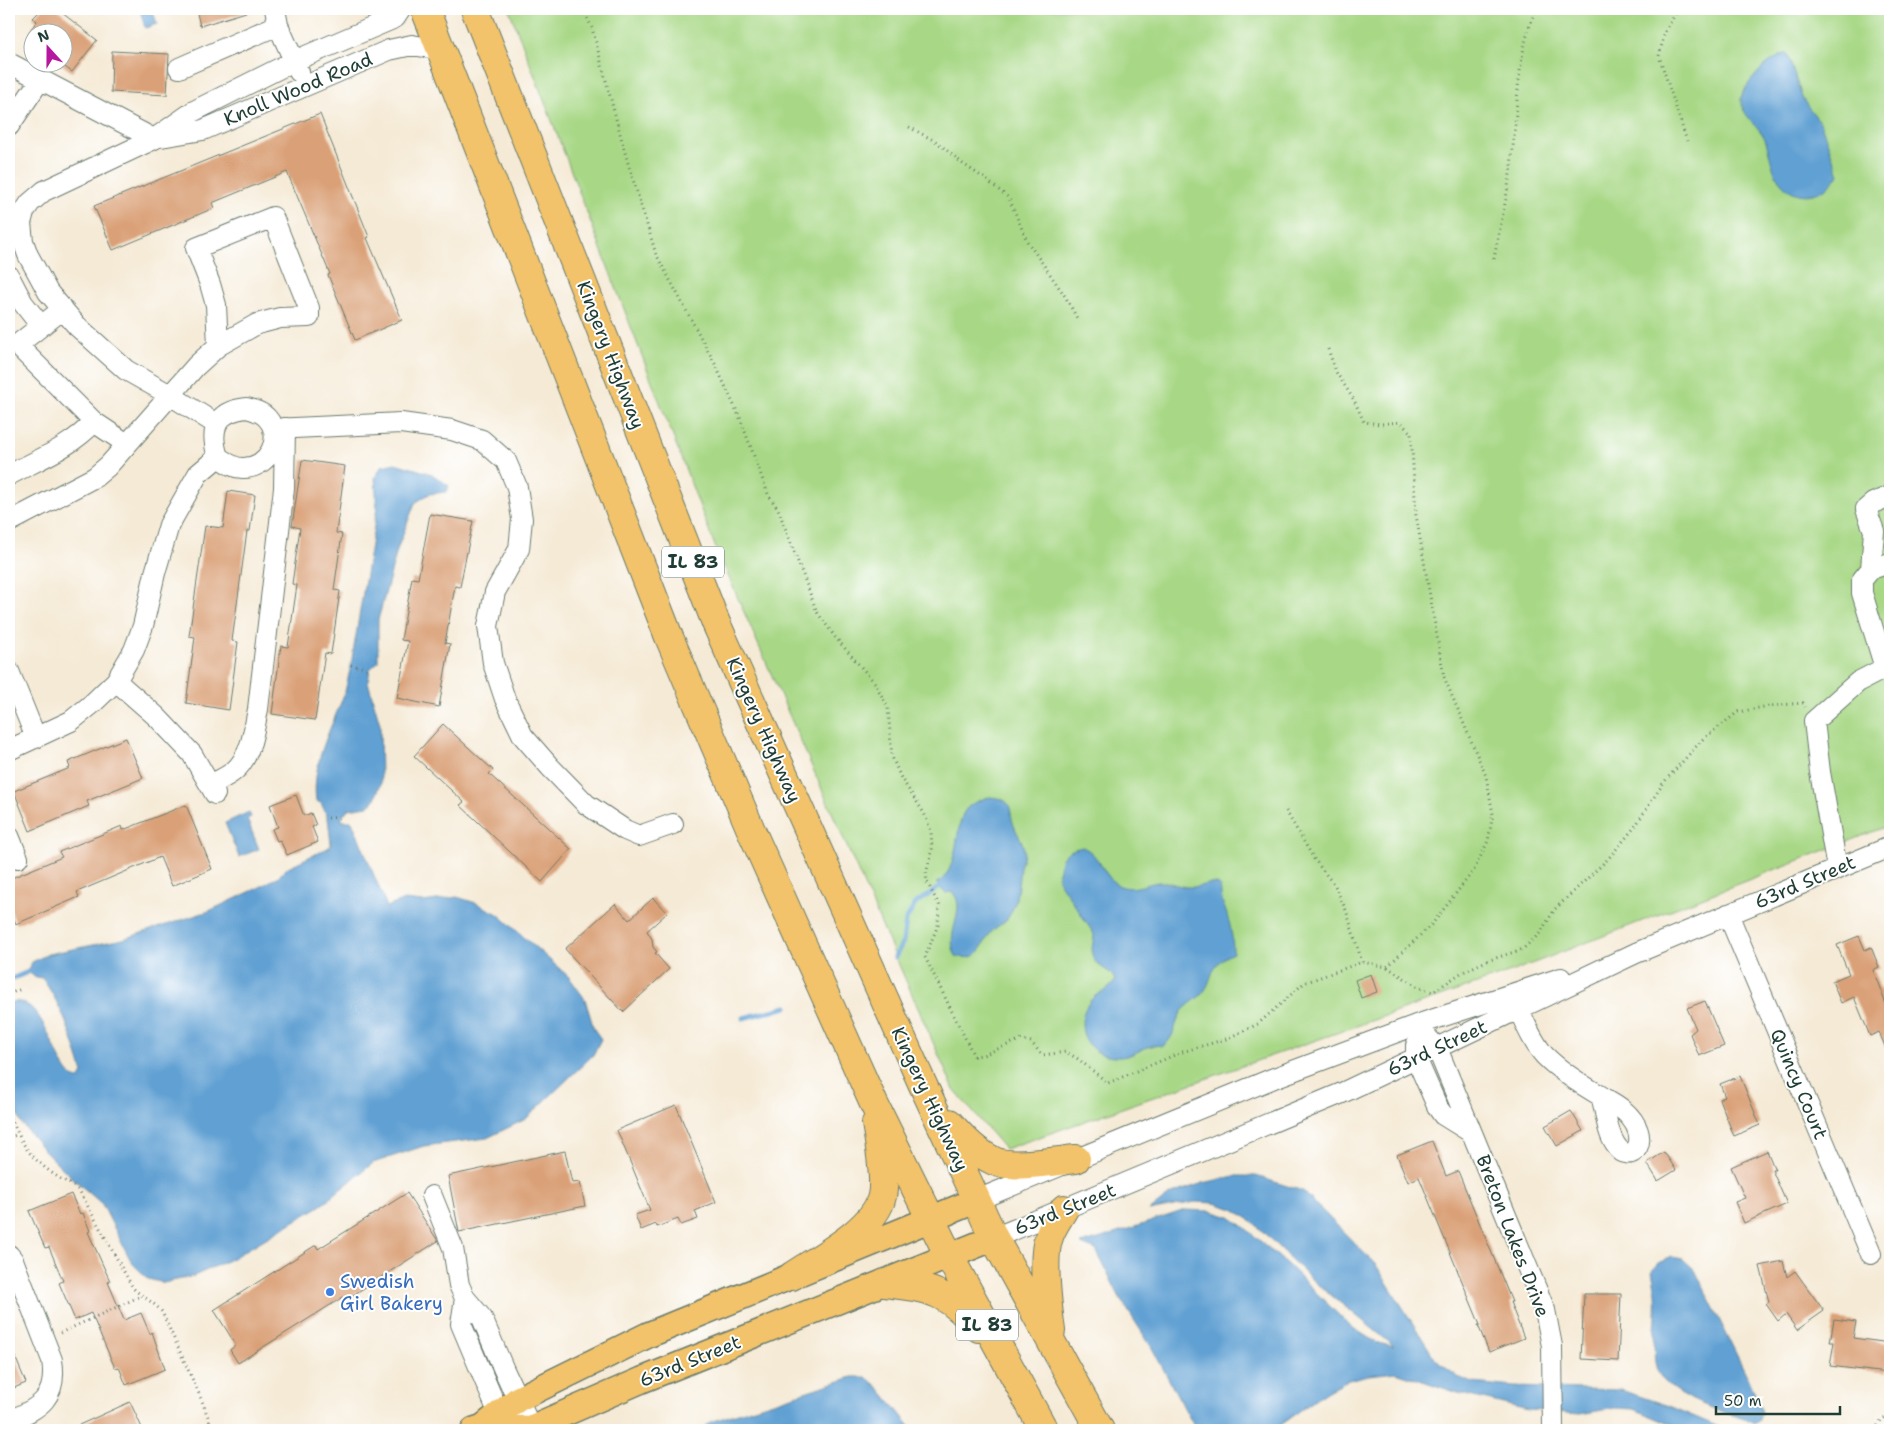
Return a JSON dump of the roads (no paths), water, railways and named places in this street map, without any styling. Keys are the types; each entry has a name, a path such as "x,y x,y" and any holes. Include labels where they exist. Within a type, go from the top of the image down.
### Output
{"highway":[{"name":"IL 83","path":"425,9 669,637 751,830 874,1104 949,1256 1044,1430"},
{"name":"Kingery Highway","path":"474,9 716,623 932,1106 994,1238 1100,1430"},
{"path":"792,1276 862,1228 877,1210 883,1195 883,1179 874,1104"},
{"path":"932,1106 973,1148 996,1162 1025,1164 1076,1159"},
{"path":"1052,1342 1047,1287 1047,1247 1048,1237 1064,1209"},
{"path":"885,1283 916,1286 944,1296 959,1307 1003,1355"}],"main road":[{"name":"63rd Street","path":"498,1421 648,1335 977,1200"},
{"name":"63rd Street","path":"498,1421 532,1429 642,1380 994,1238"}],"street":[{"name":"Knoll Wood Road","path":"216,424 126,370 77,326 48,292 28,254 23,241 21,223 24,212 30,203 44,191 154,139 194,111 294,61 395,18 401,9"},
{"path":"180,68 277,17 305,86"},
{"name":"Knoll Wood Road","path":"154,139 203,130 389,50 412,45 442,50"},
{"path":"9,63 154,139"},
{"path":"9,126 40,80"},
{"path":"9,522 95,477 108,466 196,366 218,346 257,324 280,318 309,317 309,308 273,217 196,248 216,305 218,346"},
{"path":"9,265 12,261 28,254"},
{"path":"9,276 22,303 41,326"},
{"path":"62,309 17,345 94,422 127,444"},
{"path":"279,428 271,452 264,461 253,467 242,468 230,465 218,457 214,436 216,424 224,415 235,409 247,408 258,411 279,428 401,423 452,430 482,440 506,461 517,487 522,519 519,549 495,592 488,626 493,663 505,699 523,736 586,804 625,830 639,836 673,824"},
{"path":"9,475 70,444 82,436 94,422"},
{"path":"116,681 157,717 192,754 212,789 240,765 248,751 258,709 284,488 279,428"},
{"path":"9,750 71,721 116,681 134,650 143,626 155,573 169,525 198,474 218,457"},
{"path":"1871,569 1874,530 1866,509 1873,503 1890,496"},
{"path":"1837,868 1820,772 1814,721 1858,682 1885,668 1862,594 1862,580 1871,569 1890,563"},
{"path":"9,671 36,738"},
{"path":"9,836 18,858"},
{"name":"63rd Street","path":"994,1238 1342,1094 1636,953 1890,847"},
{"name":"Quincy Court","path":"1728,914 1871,1254"},
{"name":"63rd Street","path":"977,1200 1274,1078 1416,1025 1636,953"},
{"path":"1519,1010 1544,1054 1570,1077 1601,1096"},
{"path":"1416,1025 1437,1048"},
{"path":"1416,1025 1416,1058 1438,1108 1443,1115 1472,1133"},
{"name":"Breton Lakes Drive","path":"1437,1048 1545,1310 1552,1346 1553,1423"},
{"path":"432,1196 453,1248 459,1285 465,1298 482,1318 498,1421"},
{"path":"9,1255 13,1260 44,1339 54,1371 49,1393 40,1406 9,1421"}],"water":[{"path":"136,9 159,9 153,11 157,24 145,28 140,10 137,11"},
{"path":"1787,53 1803,100 1820,122 1839,174 1826,188 1809,195 1791,191 1777,177 1764,137 1746,114 1741,104 1742,94 1756,75 1769,62"},
{"path":"395,463 432,474 449,486 446,492 429,494 415,503 398,547 378,620 378,662 370,669 368,682 380,724 381,783 374,801 368,806 348,809 342,817 342,821 352,821 387,907 404,900 423,902 457,897 476,903 498,914 569,977 585,999 594,1029 601,1039 593,1055 526,1119 487,1138 424,1146 373,1163 320,1206 231,1259 194,1276 164,1283 148,1279 132,1263 102,1204 44,1150 21,1123 9,1093 9,1003 21,1002 31,1008 47,1030 66,1069 73,1077 80,1079 83,1073 67,1024 56,1000 42,978 35,977 28,972 32,962 48,954 123,939 209,911 260,887 279,876 288,867 328,848 331,844 328,818 321,803 316,801 317,772 324,745 345,692 351,665 377,508 375,477 382,466"},
{"path":"989,797 1004,800 1010,806 1015,828 1022,841 1024,854 1012,911 1005,921 992,931 979,952 964,958 956,956 952,939 958,906 957,899 952,892 945,893 936,883 943,878 952,862 963,814 974,803"},
{"path":"249,812 251,817 247,819 259,849 239,857 225,823"},
{"path":"1083,847 1094,855 1110,878 1120,886 1135,887 1162,882 1188,887 1212,884 1219,885 1220,887 1221,899 1229,920 1233,953 1224,958 1215,967 1206,989 1183,1010 1170,1039 1163,1046 1150,1046 1130,1055 1116,1057 1097,1052 1091,1047 1084,1036 1082,1021 1085,1009 1097,994 1108,988 1115,981 1111,974 1095,962 1092,955 1094,934 1058,880 1059,867 1063,857 1070,851"},
{"path":"1234,1176 1256,1176 1303,1191 1376,1265 1434,1357 1458,1377 1473,1383 1514,1387 1621,1390 1669,1406 1726,1430 1684,1430 1634,1409 1615,1408 1580,1414 1528,1410 1458,1393 1396,1372 1369,1375 1345,1381 1326,1392 1273,1430 1196,1430 1152,1348 1120,1298 1096,1250 1081,1244 1185,1210 1211,1211 1230,1217 1288,1265 1350,1326 1377,1343 1394,1346 1312,1280 1254,1223 1234,1209 1214,1203 1195,1202 1149,1211 1171,1194 1203,1183"},
{"path":"1672,1257 1683,1259 1695,1270 1751,1384 1762,1412 1760,1420 1755,1423 1696,1402 1668,1385 1659,1374 1654,1353 1656,1293 1652,1271 1659,1263"},
{"path":"852,1377 866,1377 880,1389 913,1430 704,1430 704,1427 710,1422"}],"waterway":[{"path":"895,957 903,942 906,920 916,903 940,887"},
{"path":"9,980 28,972"},
{"path":"743,1018 787,1007"}],"place":[{"name":"Swedish Girl Bakery","path":"330,1292"}]}
